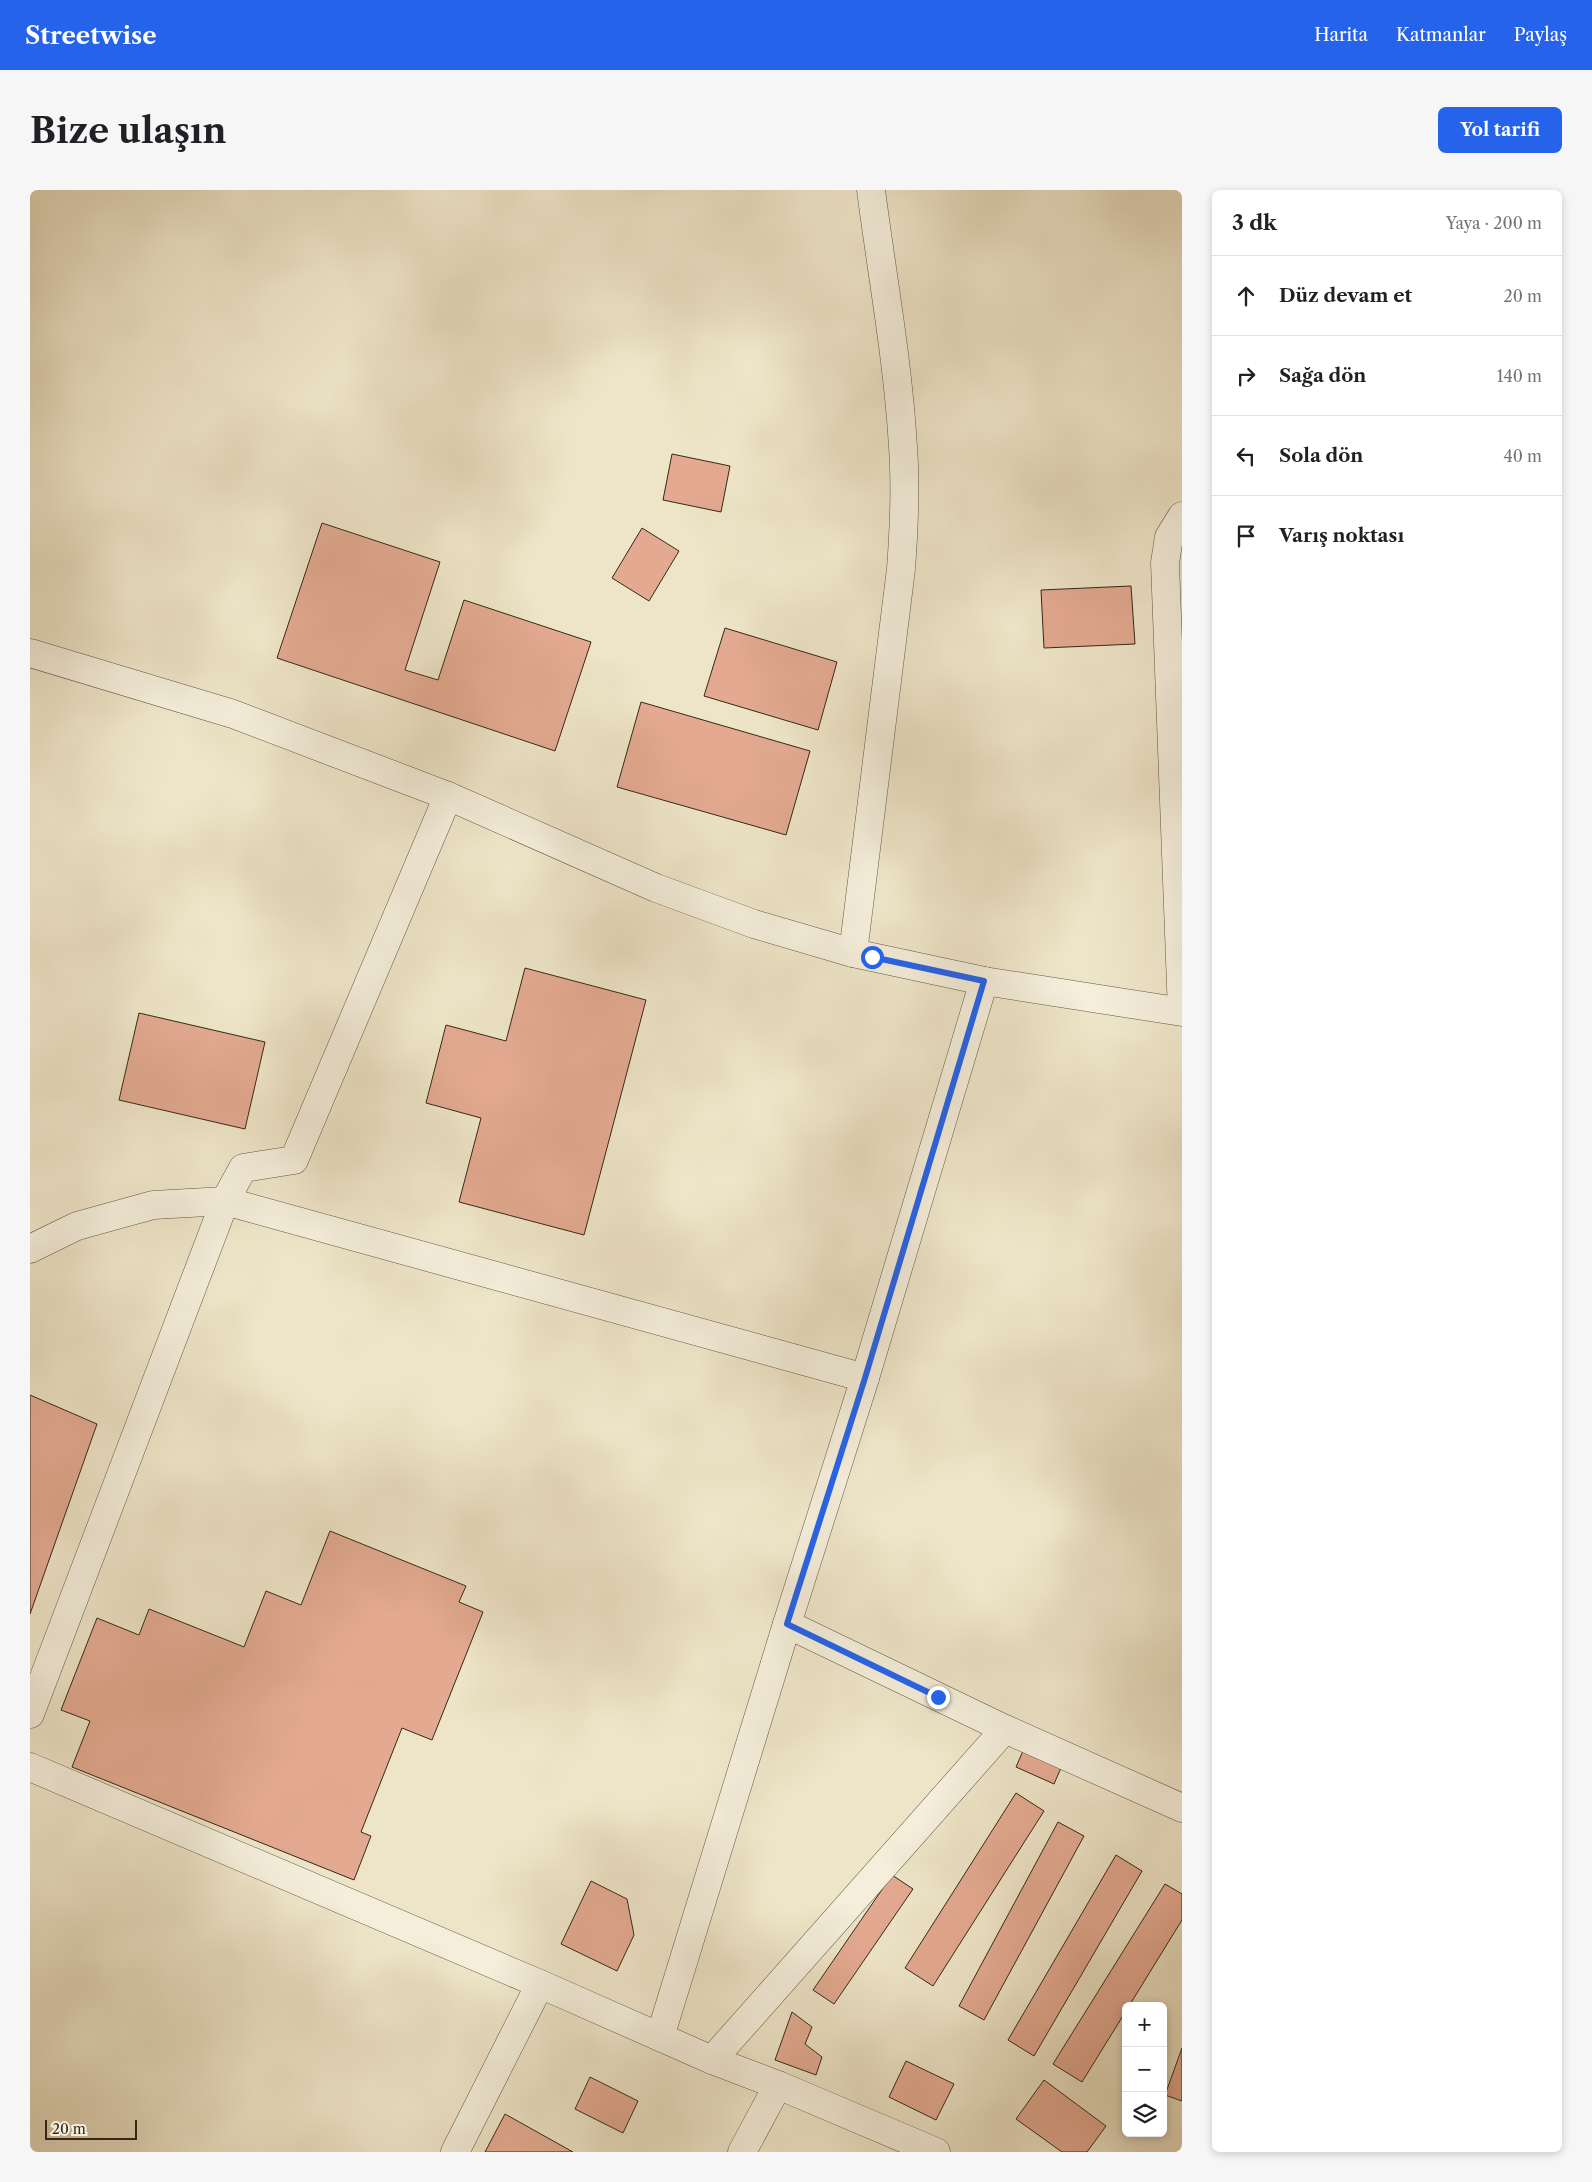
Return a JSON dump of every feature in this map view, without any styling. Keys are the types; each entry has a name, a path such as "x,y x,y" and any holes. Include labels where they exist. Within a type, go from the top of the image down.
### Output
{"street":[{"path":"853,953 900,569 904,521 903,448 900,407 871,190"},
{"path":"30,653 232,714 448,796 656,888 754,924 853,953 984,981 1182,1012 1165,563 1169,537 1182,516"},
{"path":"30,1714 225,1201 243,1168 294,1160 448,796"},
{"path":"660,2037 865,1378 984,981"},
{"path":"30,1249 77,1226 153,1205 225,1201 865,1378"},
{"path":"787,1624 1005,1729 1182,1808"},
{"path":"712,2060 1005,1729"},
{"path":"30,1767 540,1984 712,2060 778,2085 936,2152"},
{"path":"455,2152 540,1984"},
{"path":"742,2152 778,2085"}],"building":[{"path":"672,454 730,466 721,512 663,500"},
{"path":"322,523 440,562 405,670 438,680 464,600 591,642 555,751 277,658"},
{"path":"642,528 679,551 649,601 612,578"},
{"path":"1131,586 1135,644 1044,648 1041,590"},
{"path":"725,628 837,662 818,730 704,696"},
{"path":"641,702 810,751 786,835 617,787"},
{"path":"525,968 646,1000 584,1235 459,1202 481,1118 426,1103 446,1025 506,1041"},
{"path":"139,1013 265,1042 245,1129 119,1100"},
{"path":"30,1395 97,1424 30,1614"},
{"path":"330,1531 466,1586 459,1602 483,1612 432,1740 402,1728 361,1832 371,1836 354,1880 72,1767 90,1721 61,1710 97,1618 139,1635 149,1609 244,1647 266,1591 301,1605"},
{"path":"1026,1744 1064,1761 1054,1784 1016,1767"},
{"path":"1016,1793 1044,1811 933,1986 905,1968"},
{"path":"1058,1822 1084,1836 984,2020 959,2006"},
{"path":"1116,1855 1142,1871 1034,2056 1008,2040"},
{"path":"892,1875 913,1889 834,2004 813,1990"},
{"path":"591,1881 627,1899 634,1935 617,1971 561,1944"},
{"path":"1165,1884 1182,1894 1182,1920 1131,2002 1122,2002 1122,2017 1082,2082 1053,2064"},
{"path":"792,2012 812,2027 805,2044 822,2057 816,2075 775,2060"},
{"path":"1182,2048 1182,2101 1167,2096 1167,2089"},
{"path":"906,2061 954,2084 936,2120 889,2097"},
{"path":"590,2077 638,2101 623,2133 575,2109"},
{"path":"1044,2080 1106,2126 1087,2152 1062,2152 1016,2119"},
{"path":"505,2114 573,2152 485,2152"}],"route":[{"path":"872,957 984,981 865,1378 787,1624 938,1697"}]}
